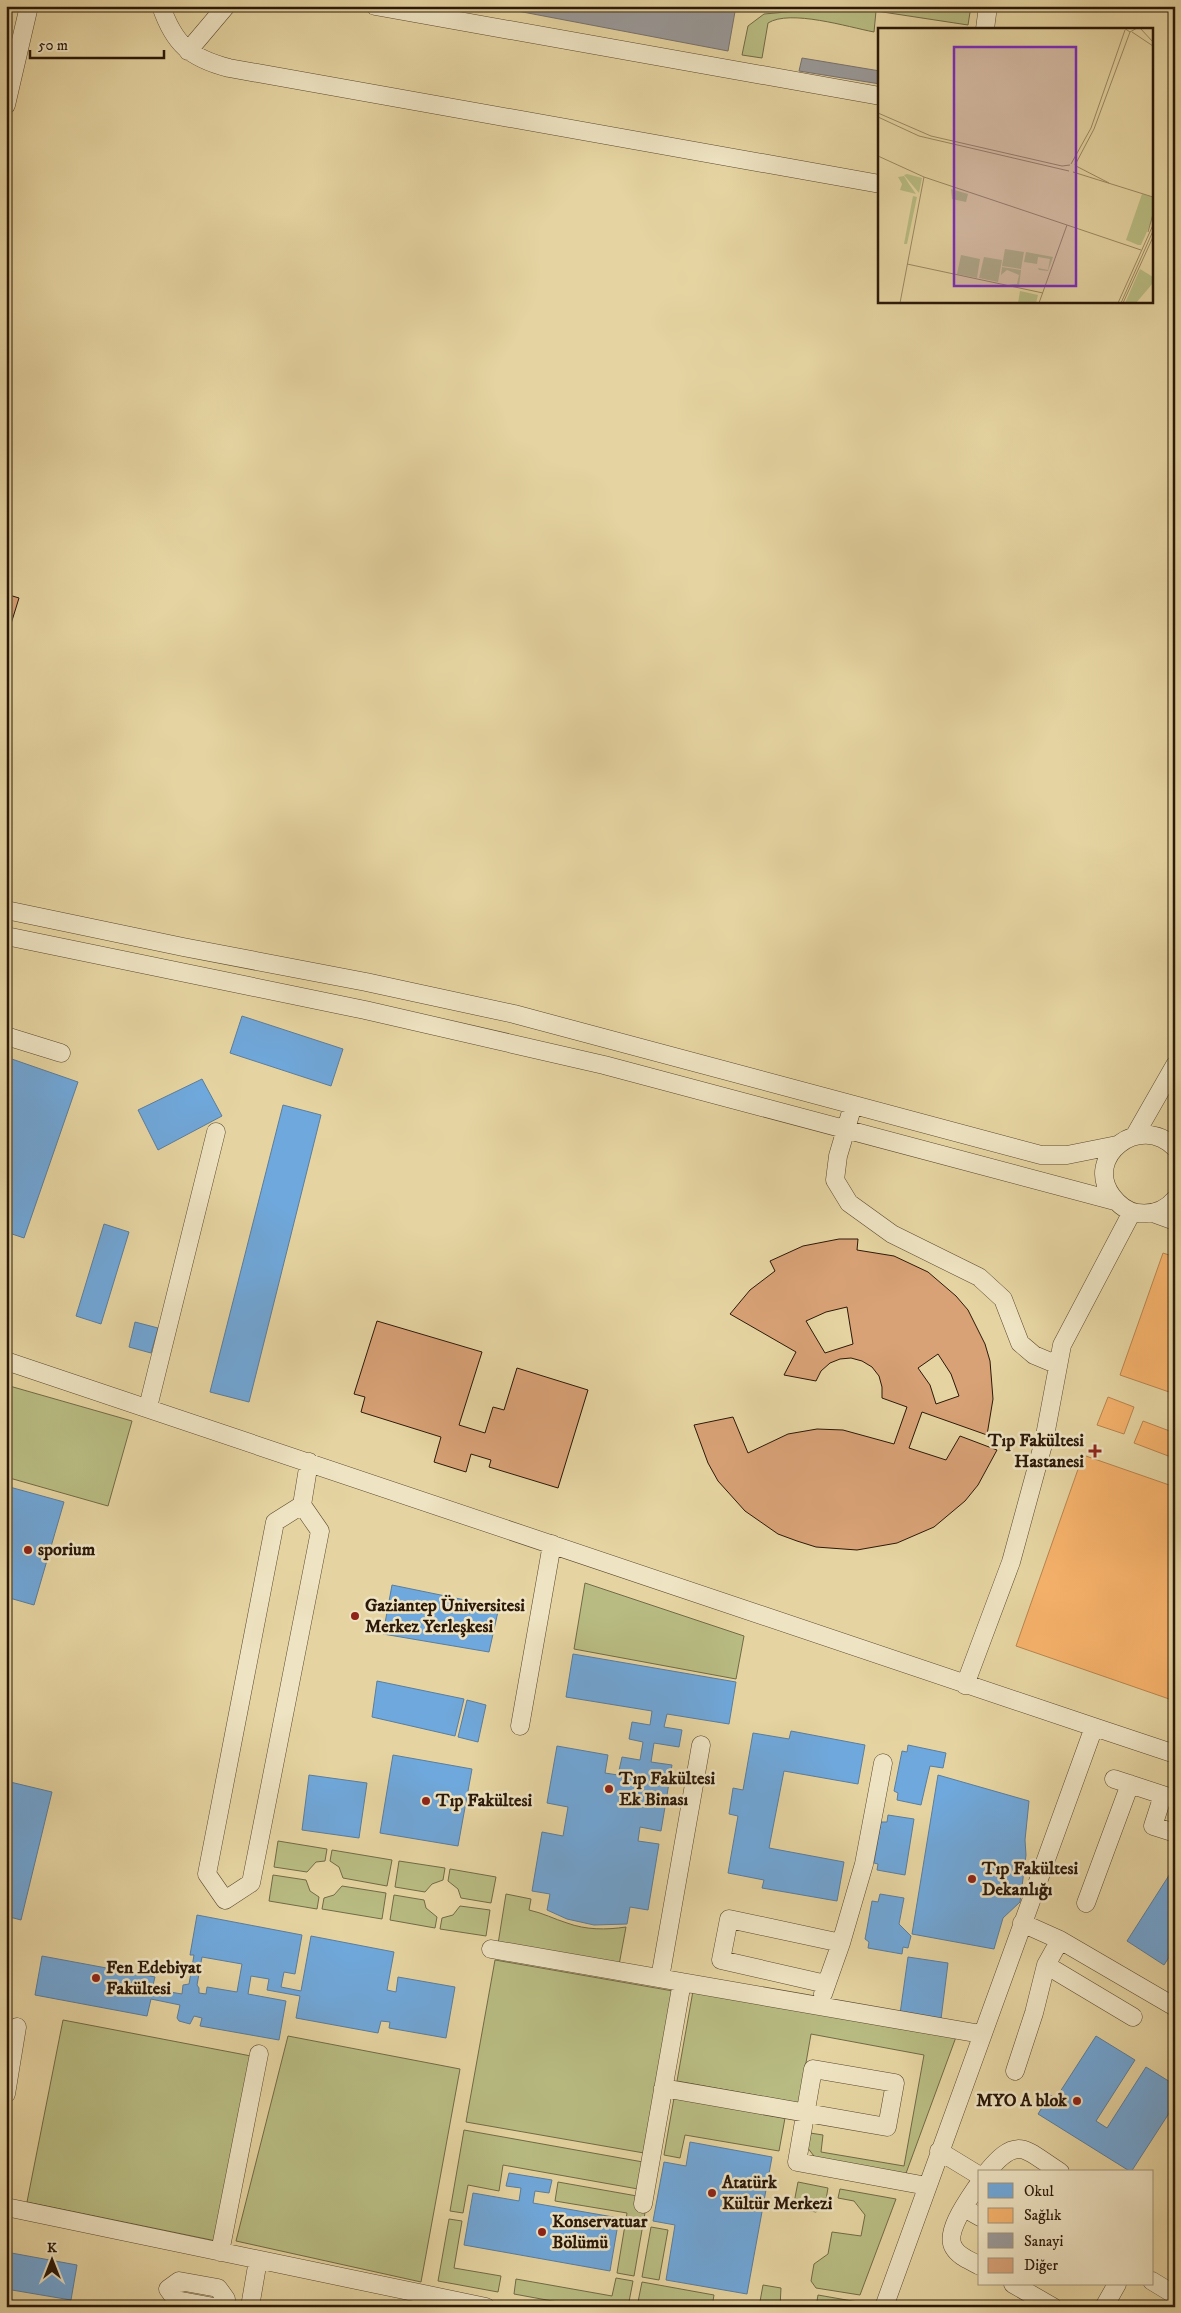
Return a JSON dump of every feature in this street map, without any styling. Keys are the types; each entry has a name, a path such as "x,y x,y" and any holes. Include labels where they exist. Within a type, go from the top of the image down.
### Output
{"street":[{"path":"6,105 29,6"},
{"path":"161,6 171,32 188,51 207,61 229,68 878,184"},
{"path":"188,51 226,6"},
{"path":"375,6 878,96"},
{"path":"985,28 988,6"},
{"path":"6,910 183,947 366,982 514,1014 1041,1155 1068,1155 1117,1145 1135,1135 1175,1065"},
{"path":"6,936 365,1010 604,1064 1115,1201 1132,1212 1153,1213 1175,1221"},
{"path":"6,1036 61,1053"},
{"path":"853,1105 838,1156 835,1180 848,1203 892,1234 979,1278 1003,1299 1020,1343 1034,1355 1058,1365"},
{"path":"148,1408 216,1132"},
{"path":"1135,1135 1156,1136 1174,1147"},
{"path":"1115,1201 1109,1192 1104,1172 1111,1153 1117,1145"},
{"path":"1153,1213 1163,1209 1175,1199"},
{"path":"965,1685 1011,1562 1044,1441 1062,1345 1132,1212"},
{"path":"6,1361 965,1685 1175,1754"},
{"path":"302,1505 275,1522 273,1532 207,1874 225,1900 252,1882 320,1531 302,1505 309,1462"},
{"path":"520,1726 552,1544"},
{"path":"884,2307 981,2034 1094,1727"},
{"path":"660,1978 701,1745"},
{"path":"818,2006 841,1943 864,1864 883,1763"},
{"path":"1086,1903 1122,1782 1169,1797 1153,1826 1175,1833"},
{"path":"826,1984 721,1960 729,1919 841,1943"},
{"path":"1022,1923 1060,1940 1175,2007"},
{"path":"1015,2071 1034,2014 1046,1966 1060,1940"},
{"path":"491,1949 981,2034"},
{"path":"1046,1966 1133,2017"},
{"path":"643,2204 682,1982"},
{"path":"6,2094 17,2027"},
{"path":"220,2252 259,2054"},
{"path":"663,2088 806,2113 888,2127 895,2083 813,2069 806,2113 797,2162 927,2186"},
{"path":"989,2170 1001,2154 1010,2149 1021,2148 1057,2170"},
{"path":"939,2151 978,2175"},
{"path":"978,2185 951,2231 952,2247 958,2253 978,2265"},
{"path":"6,2207 486,2307"},
{"path":"964,2208 978,2216"},
{"path":"218,2304 250,2305 258,2260"},
{"path":"1154,2282 1175,2295"},
{"path":"1016,2286 1053,2307"},
{"path":"1104,2307 1116,2286"},
{"path":"1173,2307 1175,2303"}],"green space":[{"path":"812,6 971,6 968,25 876,11 874,32 819,20 804,18 778,19 768,23 762,58 742,55 748,26 764,14 798,11"},
{"path":"6,1385 132,1421 108,1506 6,1477"},
{"path":"585,1583 744,1636 736,1679 574,1649"},
{"path":"278,1841 327,1849 325,1861 316,1862 307,1872 274,1867"},
{"path":"332,1850 392,1860 387,1886 343,1878 339,1867 330,1861"},
{"path":"399,1861 445,1868 443,1880 432,1884 425,1892 395,1887"},
{"path":"450,1869 496,1877 491,1903 461,1898 458,1889 448,1881"},
{"path":"273,1875 306,1880 310,1891 319,1897 317,1909 269,1901"},
{"path":"342,1886 386,1893 382,1919 322,1909 324,1898 334,1895"},
{"path":"506,1894 531,1899 529,1910 581,1927 611,1929 626,1927 619,1965 498,1944"},
{"path":"394,1895 424,1900 426,1908 437,1917 435,1928 390,1920"},
{"path":"460,1906 490,1910 486,1936 440,1929 442,1918 453,1915"},
{"path":"495,1960 673,1991 644,2153 466,2122"},
{"path":"693,1991 956,2037 905,2176 817,2160 807,2147 810,2133 823,2135 821,2152 904,2166 924,2055 811,2034 799,2103 677,2081"},
{"path":"63,2020 251,2056 216,2241 27,2202"},
{"path":"288,2036 460,2069 421,2282 236,2241"},
{"path":"674,2098 785,2118 779,2151 685,2135 680,2158 664,2155"},
{"path":"464,2130 643,2162 638,2189 503,2165 499,2191 468,2185 463,2213 450,2211"},
{"path":"558,2182 637,2196 646,2207 634,2276 617,2273 627,2213 555,2201"},
{"path":"798,2182 828,2188 825,2205 816,2212 793,2208"},
{"path":"840,2189 896,2199 860,2295 816,2288 811,2281 814,2264 828,2254 832,2232 861,2236 865,2215 854,2201 838,2198"},
{"path":"449,2219 462,2221 454,2268 501,2276 498,2292 438,2281"},
{"path":"651,2227 668,2230 659,2280 642,2277"},
{"path":"616,2278 633,2281 628,2307 585,2307 514,2294 516,2279 612,2296"},
{"path":"642,2282 714,2295 712,2307 637,2307"},
{"path":"763,2285 781,2288 780,2307 759,2307"},
{"path":"818,2295 858,2302 856,2307 816,2307"}],"building: Okul":[{"path":"242,1016 343,1049 331,1086 230,1053"},
{"path":"6,1057 78,1082 24,1238 6,1232"},
{"path":"202,1079 222,1116 158,1150 138,1110"},
{"path":"283,1105 321,1115 249,1402 210,1392"},
{"path":"104,1224 129,1232 101,1324 76,1316"},
{"path":"135,1322 158,1328 151,1353 129,1347"},
{"name":"sporium","path":"6,1486 64,1502 34,1605 6,1597"},
{"path":"392,1585 499,1607 489,1652 383,1634"},
{"name":"Tıp Fakültesi Ek Binası","path":"573,1654 736,1682 729,1724 667,1714 664,1727 682,1730 679,1747 654,1743 651,1762 672,1765 661,1831 640,1827 638,1841 659,1844 648,1910 630,1907 627,1924 594,1925 567,1919 547,1910 550,1894 532,1891 542,1832 563,1836 568,1807 547,1803 557,1746 608,1755 605,1773 618,1775 622,1757 640,1760 643,1742 629,1739 632,1722 650,1725 652,1711 566,1697"},
{"path":"377,1681 464,1699 455,1736 372,1717"},
{"path":"467,1700 486,1705 478,1742 458,1737"},
{"path":"791,1731 865,1745 858,1784 784,1771 769,1848 844,1862 837,1901 762,1888 764,1880 728,1873 738,1816 729,1814 733,1788 743,1790 753,1733 789,1739"},
{"path":"908,1745 946,1753 943,1768 930,1766 921,1805 897,1800 898,1793 894,1791 902,1751 907,1752"},
{"name":"Tıp Fakültesi","path":"393,1755 472,1769 458,1846 380,1833"},
{"path":"309,1775 367,1783 359,1838 302,1830"},
{"name":"Tıp Fakültesi Dekanlığı","path":"938,1775 1029,1801 1025,1840 1026,1855 1020,1902 1003,1918 994,1949 912,1934"},
{"path":"6,1781 52,1792 21,1920 6,1916"},
{"path":"888,1815 914,1819 905,1875 877,1870 878,1864 874,1863 881,1822 887,1822"},
{"path":"1175,1866 1175,1948 1164,1965 1127,1941"},
{"path":"880,1894 904,1898 899,1924 911,1936 908,1948 903,1947 902,1954 868,1948 869,1942 865,1939 872,1901 878,1902"},
{"name":"Fen Edebiyat Fakültesi","path":"197,1915 302,1935 295,1974 284,1972 281,1987 301,1991 311,1936 394,1952 387,1990 396,1992 398,1977 455,1987 446,2038 389,2028 390,2022 381,2021 378,2033 296,2018 300,1996 267,1990 269,1979 251,1976 248,1994 286,2001 279,2040 200,2026 202,2018 194,2016 190,2024 179,2021 177,2018 180,2005 151,1999 147,2016 35,1995 42,1956 155,1977 152,1989 182,1994 183,1985 189,1984 194,1955 190,1955","holes":["202,1957 242,1964 237,1992 207,1987 206,1994 199,1993 197,1985"]},
{"path":"908,1957 948,1963 941,2019 900,2014"},
{"name":"MYO A blok","path":"1096,2036 1135,2060 1096,2121 1107,2128 1146,2067 1175,2085 1175,2104 1132,2170 1128,2170 1038,2114 1050,2095 1056,2098"},
{"name":"Atatürk Kültür Merkezi","path":"690,2142 772,2157 747,2294 666,2280 675,2225 653,2221 664,2162 686,2166"},
{"name":"Konservatuar Bölümü","path":"509,2173 552,2180 549,2193 535,2191 533,2203 619,2218 610,2271 464,2245 473,2193 519,2201 521,2188 506,2186"},
{"path":"6,2252 77,2265 71,2300 6,2289"}],"building: Sağlık":[{"path":"1163,1253 1175,1257 1175,1394 1120,1375"},
{"path":"1108,1397 1134,1407 1124,1434 1097,1425"},
{"path":"1143,1421 1175,1433 1175,1446 1171,1457 1134,1443"},
{"path":"1083,1455 1175,1487 1175,1701 1016,1646"}],"building: Sanayi":[{"path":"491,6 736,6 728,51"},
{"path":"802,58 878,71 878,84 799,71"}],"building: Diğer":[{"path":"6,594 19,598 6,640"},
{"path":"839,1239 858,1239 857,1250 894,1256 928,1272 956,1296 968,1310 985,1344 990,1361 993,1399 987,1435 922,1412 909,1448 946,1460 960,1436 997,1450 978,1485 965,1501 934,1527 897,1543 857,1550 816,1547 778,1534 745,1511 718,1481 708,1463 694,1425 733,1417 748,1453 788,1434 817,1429 843,1430 894,1444 907,1407 882,1398 879,1376 872,1367 862,1361 851,1358 840,1359 830,1363 821,1371 816,1381 784,1375 796,1352 730,1314 750,1290 775,1271 770,1261 803,1246","holes":["847,1307 853,1344 825,1353 806,1321 826,1312","938,1354 951,1374 959,1396 936,1404 930,1385 918,1368"]},
{"path":"377,1321 482,1352 459,1425 485,1433 493,1407 504,1410 517,1368 588,1390 558,1488 489,1467 491,1460 471,1454 466,1472 434,1462 441,1437 361,1412 365,1397 354,1394"}],"place":[{"name":"Tıp Fakültesi Hastanesi","path":"1095,1451"},
{"name":"sporium","path":"28,1550"},
{"name":"Gaziantep Üniversitesi Merkez Yerleşkesi","path":"355,1616"},
{"name":"Tıp Fakültesi Ek Binası","path":"609,1789"},
{"name":"Tıp Fakültesi","path":"426,1801"},
{"name":"Tıp Fakültesi Dekanlığı","path":"972,1879"},
{"name":"Fen Edebiyat Fakültesi","path":"96,1978"},
{"name":"MYO A blok","path":"1077,2101"},
{"name":"Atatürk Kültür Merkezi","path":"712,2193"},
{"name":"Konservatuar Bölümü","path":"542,2232"}]}
